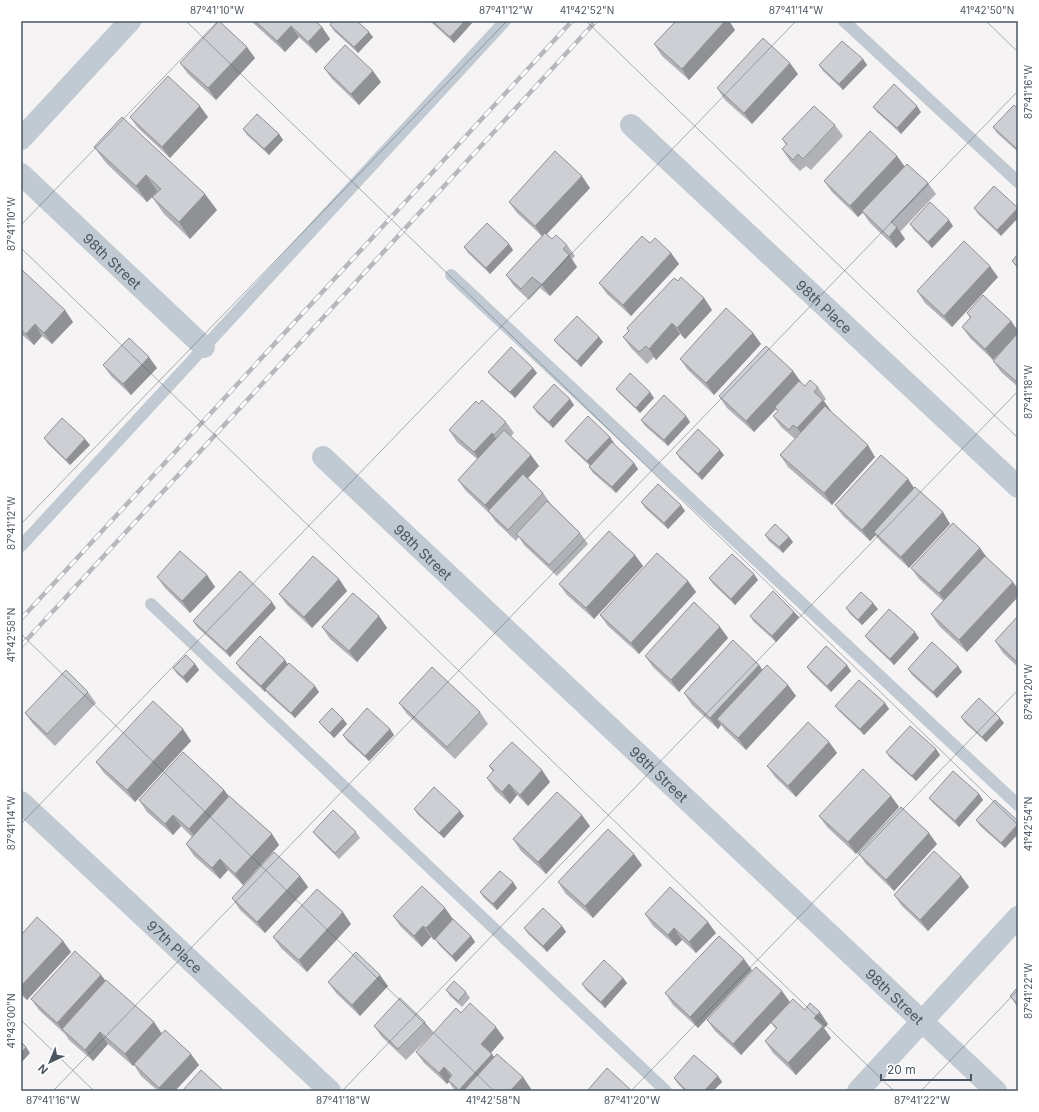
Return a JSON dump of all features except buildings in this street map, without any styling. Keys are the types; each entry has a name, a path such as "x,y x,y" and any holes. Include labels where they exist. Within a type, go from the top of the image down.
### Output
{"street":[{"path":"21,139 130,21"},
{"name":"98th Place","path":"631,125 1018,487"},
{"name":"98th Street","path":"21,174 204,347"},
{"name":"98th Street","path":"323,457 996,1091"},
{"name":"97th Place","path":"21,802 330,1091"},
{"path":"858,1091 1018,917"}],"lane":[{"path":"21,546 505,21"},
{"path":"844,21 1018,182"},
{"path":"451,275 1018,805"},
{"path":"152,604 666,1091"}],"railway":[{"path":"21,619 572,21"},
{"path":"21,646 596,21"}]}
